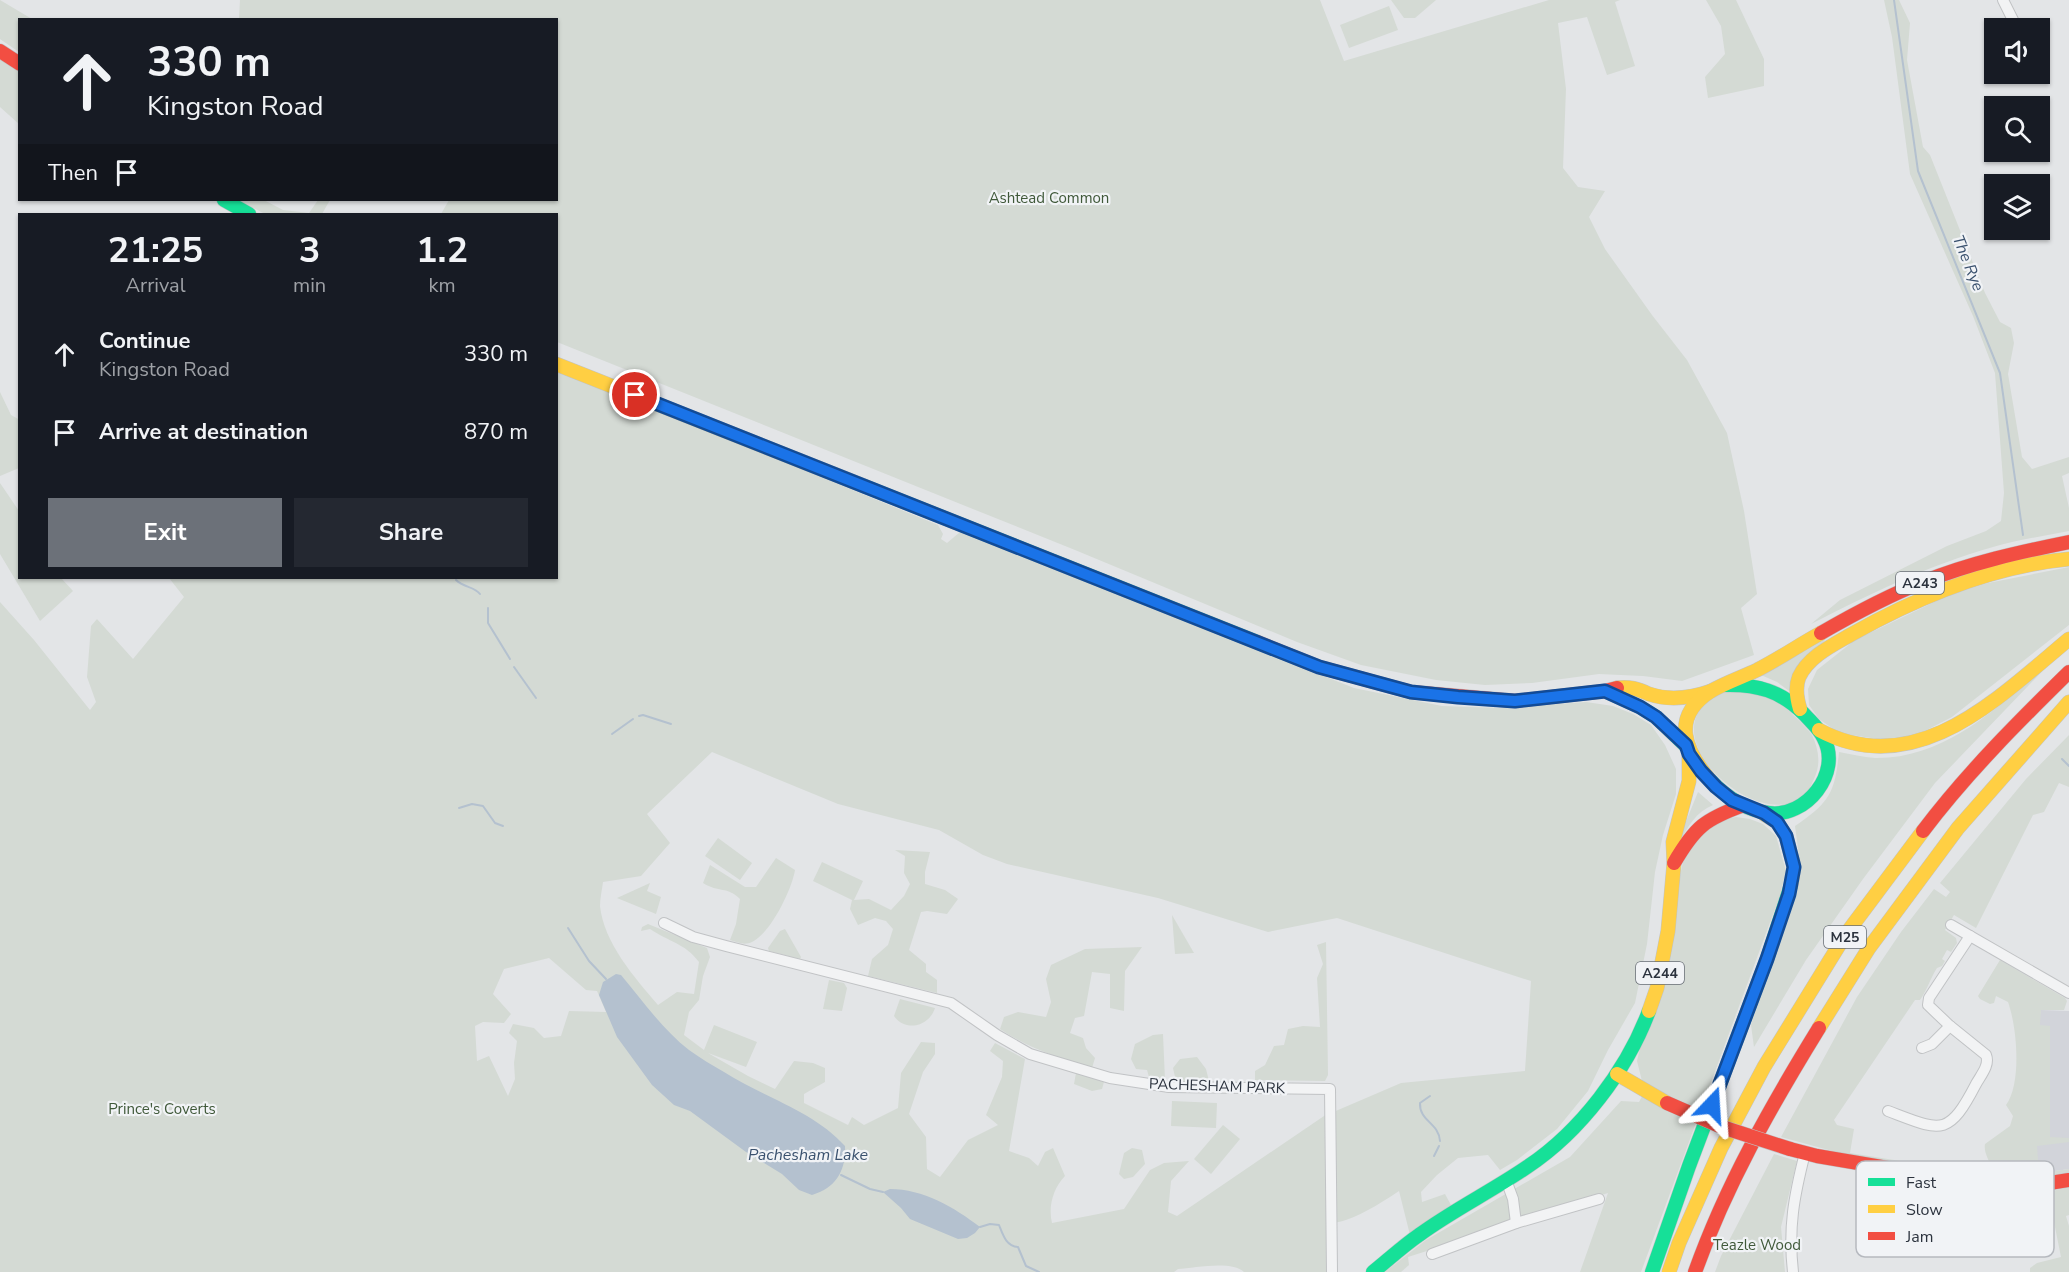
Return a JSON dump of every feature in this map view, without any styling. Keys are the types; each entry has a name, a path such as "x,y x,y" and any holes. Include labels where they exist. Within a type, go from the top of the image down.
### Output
{"main road":[{"path":"0,51 18,62"},
{"path":"226,201 247,213"},
{"path":"558,365 1319,667 1411,692 1515,701 1605,691 1620,687 1651,688 1674,692 1697,688 1783,654"},
{"name":"A243","path":"1725,685 1773,662 1783,654 1900,591 1951,571 2000,556 2069,542"},
{"name":"A243","path":"1800,709 1796,695 1799,678 1812,660 1860,629 1901,608 1953,586 1998,573 2069,559"},
{"path":"1819,730 1842,742 1880,748 1908,745 1949,729 2013,685 2069,639"},
{"name":"M25","path":"1669,1272 1679,1243 1721,1148 1764,1067 1846,934 1937,812 2016,724 2069,672"},
{"path":"1641,689 1650,694 1691,698 1725,685 1759,685 1778,691 1800,709 1819,730 1827,743 1826,773 1815,794 1802,808 1786,814 1764,813"},
{"path":"1605,691 1656,717 1687,750 1716,787 1732,800 1764,813 1777,822 1786,836 1794,867 1789,894 1767,959 1689,1166 1652,1272"},
{"path":"1687,750 1685,724 1699,702 1711,691"},
{"name":"M25","path":"1695,1272 1705,1244 1745,1155 1784,1084 1869,948 1958,828 2069,702"},
{"name":"A244","path":"1373,1272 1420,1234 1506,1180 1554,1146 1597,1102 1617,1074 1640,1035 1658,988 1668,931 1674,863 1673,842 1689,781 1687,750"},
{"name":"A244","path":"1674,863 1688,838 1700,825 1713,816 1744,805"},
{"path":"1617,1074 1667,1103 1740,1134 1805,1153 1856,1162"},
{"path":"2054,1182 2069,1180"}],"street":[{"path":"2003,0 2012,18"},
{"name":"PACHESHAM PARK","path":"664,924 693,937 951,1003 997,1035 1030,1054 1110,1078 1169,1087 1330,1089 1332,1272"},
{"path":"1951,925 2069,993"},
{"path":"1888,1111 1927,1125 1936,1126 1953,1120 1960,1113 1988,1061 1986,1055 1929,1008 1928,1001 1970,936"},
{"path":"1922,1048 1932,1044 1950,1026"},
{"path":"1793,1272 1790,1225 1792,1203 1805,1153"},
{"path":"1506,1180 1513,1199 1516,1223"},
{"path":"1432,1254 1516,1223 1599,1199"}],"shaded area":[{"path":"2041,1010 2069,1011 2069,1169 2054,1171 2054,1161 2034,1161 2032,1051"}],"green space":[{"path":"0,0 30,18 18,18 18,51 0,39"},
{"name":"Ashtead Common","path":"240,0 1320,0 1344,61 1549,0 1620,0 1615,2 1635,66 1607,75 1587,17 1558,23 1566,89 1563,168 1578,187 1605,191 1589,217 1605,249 1687,360 1727,433 1744,511 1757,594 1741,608 1754,655 1682,681 1599,674 1532,683 1485,685 1436,680 1361,665 1297,642 1075,550 558,342 558,213 442,213 448,201 558,201 558,18 239,18"},
{"path":"1391,0 1436,0 1415,18 1404,18"},
{"path":"1706,0 1736,0 1764,59 1764,86 1708,98 1705,77 1725,54 1721,26"},
{"path":"1884,0 1899,0 1910,23 1907,60 1923,147 1930,155 1985,293 2000,322 2011,328 2014,343 2008,374 2022,457 2032,469 2069,457 2069,473 2062,476 2069,508 2069,531 2021,540 1946,562 1878,591 1811,624 1840,600 1947,546 1986,531 2001,521 2004,493 1995,373 1973,316 1910,174 1892,37"},
{"path":"1389,6 1398,30 1349,48 1340,25"},
{"path":"0,54 18,65 18,123 0,107"},
{"path":"240,201 266,201 283,210 309,213 263,213"},
{"path":"317,201 329,201 323,213 309,213"},
{"name":"Prince's Coverts","path":"558,369 938,525 943,534 941,539 947,543 960,532 1354,688 1442,706 1499,708 1586,702 1613,706 1633,714 1651,725 1665,745 1676,769 1676,794 1663,835 1655,872 1647,944 1635,1003 1588,1091 1557,1129 1517,1160 1500,1170 1488,1155 1458,1158 1421,1192 1422,1202 1445,1194 1451,1205 1410,1235 1399,1191 1354,1217 1335,1223 1326,1223 1328,1272 1244,1272 1231,1266 1203,1266 1178,1269 1174,1272 0,1272 0,602 90,710 96,702 87,677 91,626 97,619 133,659 184,597 170,579 558,579","holes":["712,752 838,804 939,830 983,855 1007,864 1158,898 1268,932 1337,918 1531,981 1525,1071 1401,1083 1324,1116 1177,1216 1168,1212 1171,1181 1189,1161 1164,1163 1150,1170 1124,1209 1052,1223 1052,1198 1057,1186 1065,1176 1053,1148 1045,1152 1038,1166 1029,1158 1009,1151 1025,1059 995,1043 990,1051 1003,1061 1002,1077 986,1115 998,1125 968,1140 940,1177 927,1169 926,1137 909,1114 923,1072 935,1054 935,1043 921,1042 901,1073 898,1108 864,1125 852,1117 848,1125 804,1103 804,1094 825,1082 825,1068 813,1063 794,1061 775,1089 708,1053 746,1067 757,1042 714,1025 704,1050 684,1035 689,1012 699,1000 703,976 710,957 707,948 648,924 642,927 641,931 650,929 688,951 699,962 694,994 677,992 658,1005 630,971 607,933 600,906 603,882 641,876 670,843 647,814","549,958 586,990 597,991 606,1012 569,1011 561,1036 544,1038 534,1028 513,1024 509,1033 517,1041 514,1063 515,1079 508,1096 489,1056 477,1061 475,1026 483,1022 504,1023 511,1014 493,994 504,969"]},
{"path":"0,392 11,415 18,419 18,468 0,476"},
{"path":"0,483 18,510 18,579 62,579 73,591 40,621 0,554"},
{"path":"2069,567 2069,625 1952,717 1919,734 1890,741 1839,733 1819,719 1809,705 1808,689 1817,670 1855,640 1951,594 1988,583"},
{"path":"1827,637 1789,691 1777,682 1761,675"},
{"path":"2054,659 1935,783 1806,960 1754,1047 1751,1025 1799,856 1795,826 1816,810 1828,796 1835,778 1839,752 1875,758 1902,756 1950,739 1994,710"},
{"path":"1727,688 1772,697 1812,735 1818,757 1818,768 1808,791 1792,803 1771,804 1750,798 1729,786 1711,769 1699,749 1694,730 1699,711"},
{"path":"2069,735 2069,787 2059,783 2044,812 2033,815 1976,928 1954,915 1945,930 1956,938 1957,943 1951,952 1947,950 1942,959 1945,961 1937,968 1920,1000 1915,1000 1834,1120 1837,1125 1854,1129 1850,1153 1900,1161 1880,1161 1847,1155 1781,1137 1857,997 1901,932 1934,889 1946,897 1950,892 1940,883 2026,779"},
{"path":"1698,792 1713,805 1693,820 1680,842 1685,824"},
{"path":"1736,817 1763,824 1776,836 1786,871 1779,898 1641,1272 1580,1272 1608,1193 1408,1257 1409,1265 1401,1272 1385,1272 1426,1240 1570,1157 1621,1101 1639,1102 1647,1087 1642,1081 1637,1061 1683,862 1702,832 1716,823"},
{"path":"718,838 752,863 740,880 705,856"},
{"path":"895,850 930,852 925,872 925,884 945,890 958,899 947,914 921,912 909,950 926,964 926,972 937,980 937,993 868,976 872,959 888,945 893,929 886,921 875,918 858,925 850,909 852,900 813,881 822,862 863,881 854,900 869,899 891,910 904,896 910,884 904,873 905,856"},
{"path":"776,858 795,870 780,910 766,930 752,942 743,944 730,940 736,924 740,899 731,892 703,883 710,865 745,887 756,887"},
{"path":"650,883 647,891 661,897 656,914 617,898"},
{"path":"1172,915 1194,953 1175,954"},
{"path":"785,929 800,959 769,951 768,948 780,931"},
{"path":"1326,942 1328,1075 1325,1081 1255,1080 1255,1071 1265,1065 1274,1046 1284,1045 1288,1029 1303,1026 1320,1027 1317,978 1323,964 1317,945"},
{"path":"1142,947 1125,971 1124,1011 1110,1008 1110,974 1092,972 1084,1016 1075,1018 1070,1033 1083,1038 1086,1048 1095,1058 1092,1068 1033,1047 1000,1029 1004,1017 1018,1012 1046,1017 1051,1002 1046,979 1051,965 1085,949"},
{"path":"2000,960 2067,1001 2064,1010 2041,1010 2040,1025 2050,1026 2050,1137 2069,1138 2069,1142 2037,1146 2038,1161 1988,1161 1985,1152 1985,1144 2010,1126 2013,1116 2006,1105 2011,1095 2016,1069 2016,1040 2008,1002 1996,996 1994,1003 1990,1004 1978,996"},
{"path":"829,980 844,983 847,988 842,1011 823,1009"},
{"path":"900,999 935,1008 928,1020 910,1026 894,1016"},
{"path":"1163,1034 1165,1080 1149,1077 1147,1070 1136,1069 1131,1059 1135,1044 1153,1035"},
{"path":"1197,1057 1206,1069 1209,1081 1176,1081 1173,1068 1180,1059"},
{"path":"1076,1073 1104,1082 1102,1089 1092,1091 1074,1084"},
{"path":"1172,1101 1217,1103 1216,1128 1171,1126"},
{"path":"1223,1125 1240,1139 1211,1174 1194,1159"},
{"path":"1132,1148 1142,1150 1145,1164 1133,1177 1124,1179 1119,1174 1124,1153"},
{"name":"Teazle Wood","path":"1774,1154 1797,1161 1781,1227 1785,1272 1715,1272 1721,1256"},
{"path":"2069,1169 2069,1172 2054,1176 2054,1171"},
{"path":"2069,1187 2069,1215 2066,1216 2069,1226 2069,1272 2030,1272 2030,1268 2037,1263 2061,1257 2054,1222 2054,1191"}],"water":[{"name":"Pachesham Lake","path":"616,974 621,975 662,1024 689,1050 739,1081 818,1123 845,1146 844,1163 833,1183 812,1195 799,1190 782,1174 746,1152 690,1111 674,1105 652,1085 617,1037 599,995 603,982"},
{"path":"890,1189 914,1192 938,1200 980,1227 967,1238 958,1239 910,1219 883,1192"}],"waterway":[{"name":"The Rye","path":"1894,0 1918,171 2000,373 2023,535"},
{"path":"456,580 480,594"},
{"path":"488,608 488,623 510,659"},
{"path":"514,667 536,698"},
{"path":"639,716 643,715 671,724"},
{"path":"612,734 633,719"},
{"name":"The Rye","path":"2062,759 2069,766"},
{"path":"459,808 472,804 483,806 495,823 503,826"},
{"path":"568,928 589,961 606,979"},
{"path":"1430,1096 1420,1103 1421,1109 1439,1135 1440,1141"},
{"path":"1434,1156 1439,1146"},
{"path":"841,1175 870,1189 883,1192"},
{"path":"980,1227 990,1224 999,1225 1008,1242 1018,1247 1026,1266 1039,1272"}],"traffic: fast":[{"path":"226,201 247,213"},
{"path":"864,486 1257,642"},
{"path":"1710,780 1729,797 1744,806 1769,813 1783,813 1807,801 1817,791 1828,766 1828,752 1822,735 1795,706 1768,690 1725,685"},
{"path":"1605,691 1656,717 1685,745"},
{"path":"1652,1272 1689,1166 1767,959 1791,885"},
{"path":"1373,1272 1419,1235 1527,1167 1565,1136 1600,1098 1615,1077 1640,1033 1649,1011"}],"traffic: slow":[{"path":"558,365 864,486"},
{"path":"1800,709 1797,685 1799,677 1809,663 1822,652 1877,620 1930,596 1984,576 2012,568 2069,559"},
{"path":"1710,780 1694,757 1686,734 1686,723 1698,701 1711,691 1765,666 1821,633"},
{"path":"1819,730 1855,743 1889,746 1922,740 1954,726 1984,707 2069,639"},
{"path":"1617,688 1633,688 1657,696 1673,698 1711,691"},
{"path":"1819,1028 1869,948 1958,828 2069,702"},
{"path":"1649,1011 1657,988 1668,931 1674,863 1673,842 1689,781 1689,754"},
{"path":"1764,814 1777,822 1786,836 1794,867 1791,885"},
{"path":"1669,1272 1679,1243 1721,1148 1764,1067 1846,934 1923,831"},
{"path":"1617,1074 1667,1103"}],"traffic: jam":[{"path":"0,51 18,63"},
{"path":"1821,633 1884,599 1941,575 1995,559 2069,542"},
{"path":"1257,642 1319,667 1411,692 1515,701 1617,688"},
{"path":"1923,831 1975,769 2069,672"},
{"path":"1674,863 1688,841 1702,826 1744,805"},
{"path":"1695,1272 1735,1177 1819,1028"},
{"path":"1667,1103 1722,1127 1790,1149"},
{"path":"1790,1149 1856,1163"},
{"path":"2054,1182 2069,1180"}],"route":[{"path":"635,395 1319,667 1411,692 1458,697 1515,701 1605,691 1656,717 1686,745 1689,754 1701,771 1716,787 1732,800 1764,813 1777,822 1786,836 1794,867 1789,894 1767,959 1712,1105"}]}
